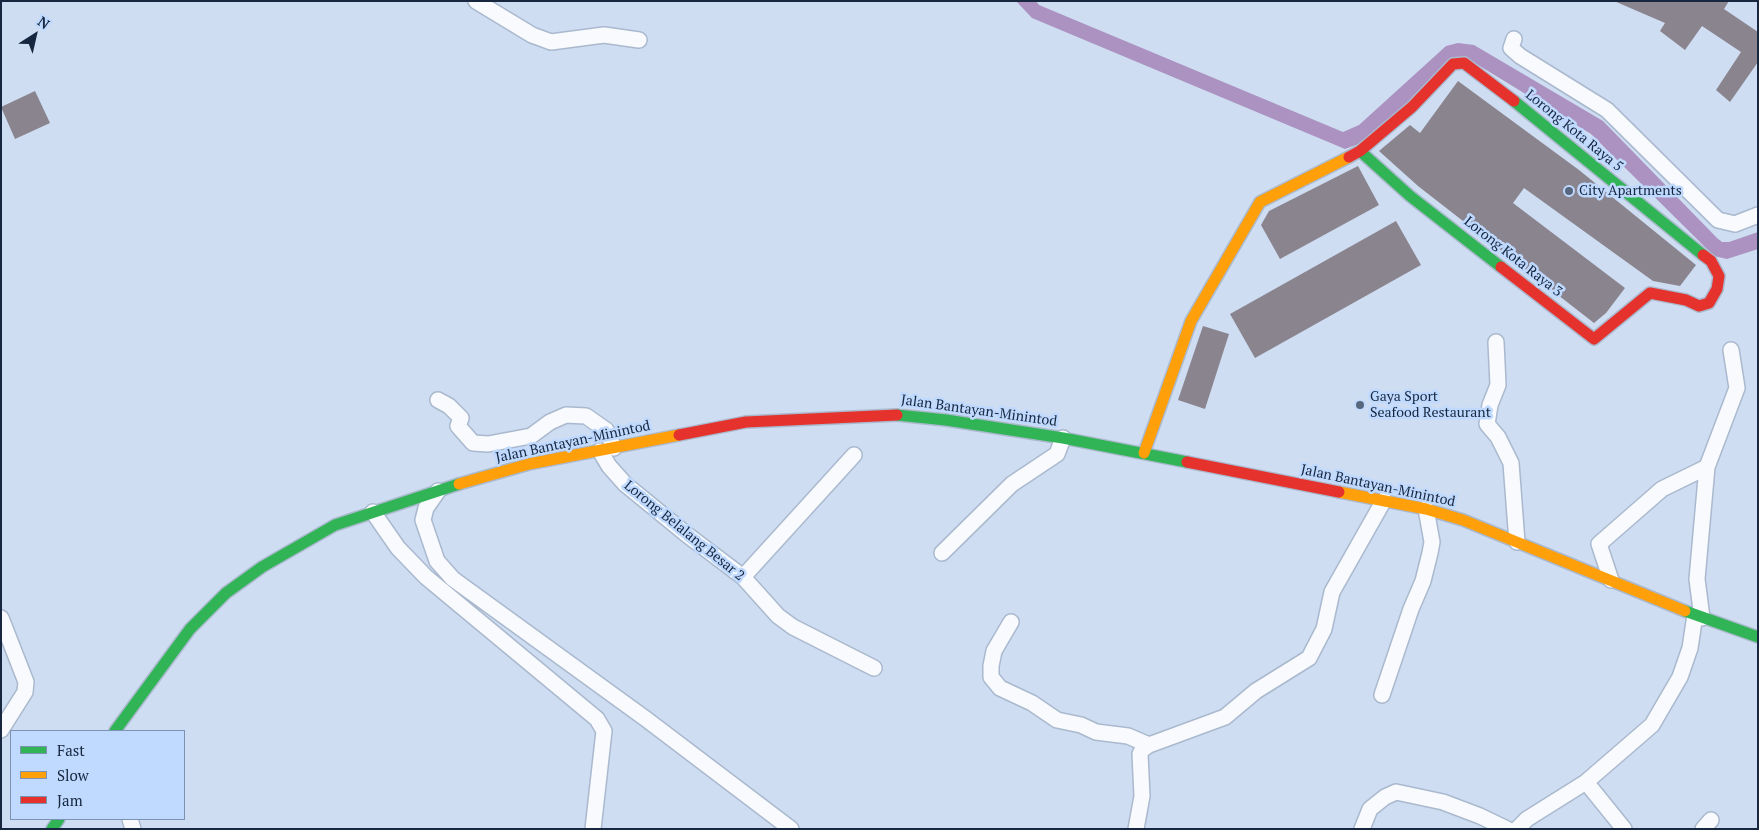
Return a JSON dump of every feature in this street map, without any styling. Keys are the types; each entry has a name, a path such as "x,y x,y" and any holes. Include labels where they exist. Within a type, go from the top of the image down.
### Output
{"main road":[{"name":"Lorong Kota Raya 5","path":"1360,151 1412,107 1452,64 1464,63 1711,261 1719,276 1717,290 1709,303 1699,306 1686,300 1650,293"},
{"name":"Lorong Kota Raya 3","path":"1360,151 1410,196 1594,339 1650,293"},
{"path":"1144,453 1191,321 1260,202 1360,151"},
{"name":"Jalan Bantayan-Minintod","path":"116,730 190,629 226,593 262,568 335,525 439,490 530,464 746,422 901,415 1063,438 1384,500 1426,509 1463,520 1698,616 1758,636"}],"street":[{"path":"476,1 532,34 551,42 604,35 639,40"},
{"path":"1514,39 1512,48 1520,56 1607,110 1718,220 1735,224 1758,215"},
{"path":"1496,342 1498,385 1490,404 1487,424 1498,437 1511,463 1518,542"},
{"path":"1517,829 1527,820 1586,782 1652,725 1669,699 1680,676 1690,648 1698,616 1697,579 1707,467 1737,388 1731,350"},
{"name":"Lorong Belalang Besar 2","path":"438,400 449,406 461,418 458,426 473,443 488,444 531,436 550,422 566,415 586,416 606,430 609,466 625,484 742,577 785,622 874,668"},
{"path":"942,553 1012,484 1057,454 1063,438"},
{"path":"742,577 854,455"},
{"path":"1611,580 1599,544 1662,489 1707,467"},
{"path":"439,490 426,508 423,520 437,561 453,579 646,719 791,829"},
{"path":"1136,829 1142,796 1140,754 1149,745 1224,717 1270,682 1309,658 1324,629 1332,592 1384,500"},
{"path":"1382,695 1411,609 1423,581 1430,553 1432,542 1426,509"},
{"path":"372,512 398,548 426,577 597,719 604,731 593,829"},
{"path":"1,618 26,682 25,692 1,730"},
{"path":"1011,622 994,650 991,666 991,678 1000,688 1032,703 1057,720 1081,725 1096,732 1128,736 1149,745"},
{"path":"1586,782 1624,829"},
{"path":"1362,829 1370,809 1384,797 1396,792 1442,802 1480,816 1506,829"}],"shaded area":[{"path":"1016,1 1036,1 1039,5 1343,132 1359,125 1446,46 1458,43 1474,45 1603,121 1722,242 1729,242 1758,232 1758,249 1727,259 1714,256 1591,134 1465,57 1364,142 1345,149 1032,18"}],"building":[{"path":"1614,1 1729,1 1724,9 1758,32 1758,62 1730,102 1716,90 1741,52 1702,26 1685,50 1660,31 1665,23"},
{"path":"1458,81 1579,170 1696,265 1680,286 1653,281 1524,188 1513,203 1625,288 1606,313 1594,323 1418,186 1379,151 1410,125 1420,133"},
{"path":"35,91 50,123 15,139 1,107"},
{"path":"1358,166 1379,205 1280,259 1261,225 1269,211"},
{"path":"1396,221 1421,265 1255,358 1230,314"},
{"path":"1203,326 1229,334 1205,409 1178,400"}],"traffic: fast":[{"path":"1514,101 1703,255"},
{"path":"1360,151 1410,196 1501,267"},
{"path":"897,415 946,420 1063,438 1187,462"},
{"path":"116,730 190,629 226,593 262,567 335,525 459,484"},
{"path":"1685,611 1758,637"},
{"path":"52,829 58,820"}],"traffic: slow":[{"path":"1144,453 1191,321 1260,202 1349,157"},
{"path":"459,484 529,464 679,435"},
{"path":"1339,492 1426,509 1463,520 1685,611"}],"traffic: jam":[{"path":"1349,157 1360,151 1412,107 1453,64 1464,63 1514,101"},
{"path":"1501,267 1594,339 1650,293 1686,300 1699,306 1709,303 1717,289 1719,276 1711,261 1703,255"},
{"path":"679,435 746,422 897,415"},
{"path":"1187,462 1339,492"}],"place":[{"name":"City Apartments","path":"1569,191"},
{"name":"Gaya Sport Seafood Restaurant","path":"1360,405"}]}
